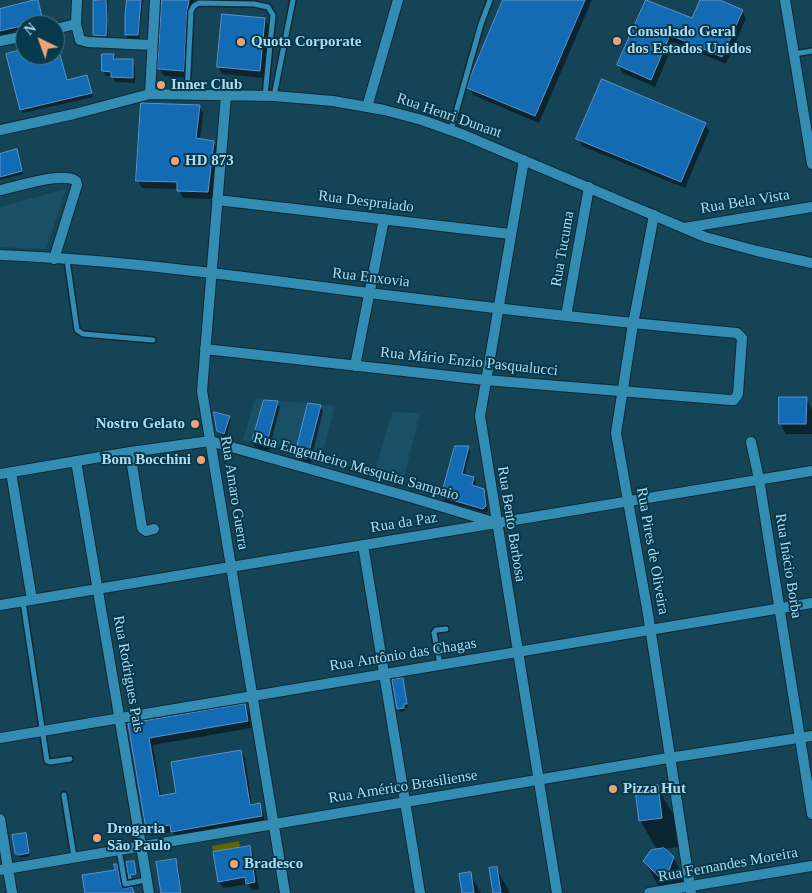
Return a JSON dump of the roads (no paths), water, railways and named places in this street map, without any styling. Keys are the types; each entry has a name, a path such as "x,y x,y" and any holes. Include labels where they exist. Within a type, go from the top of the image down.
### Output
{"street":[{"path":"77,0 76,24 79,37 83,42 152,45"},
{"path":"150,94 155,0"},
{"path":"367,107 398,0"},
{"path":"785,0 812,164"},
{"path":"65,27 76,24"},
{"path":"0,41 15,38"},
{"name":"Rua Henri Dunant","path":"0,130 74,114 150,94 269,96 333,101 422,120 524,160 705,237 812,264"},
{"name":"Rua Amaro Guerra","path":"226,95 202,391 285,893"},
{"name":"Rua Bento Barbosa","path":"524,160 480,416 557,893"},
{"path":"0,190 58,178 74,179 77,185 54,259"},
{"name":"Rua Tucuma","path":"566,316 589,187"},
{"name":"Rua Despraiado","path":"217,200 510,234"},
{"name":"Rua Bela Vista","path":"683,228 812,206"},
{"name":"Rua Pires de Oliveira","path":"654,215 616,433 629,501 691,890"},
{"path":"355,366 384,219"},
{"name":"Rua Enxovia","path":"0,255 212,272 369,293 737,334 742,338 738,394 734,400 730,400"},
{"name":"Rua Mário Enzio Pasqualucci","path":"205,348 485,380 730,400"},
{"name":"Rua Engenheiro Mesquita Sampaio","path":"0,474 130,452 210,441 410,497 496,524"},
{"name":"Rua Inácio Borba","path":"751,442 759,479 812,814"},
{"path":"130,452 142,528 146,531 154,529"},
{"name":"Rua Rodrigues Pais","path":"76,461 148,893"},
{"name":"Rua da Paz","path":"0,605 812,471"},
{"path":"11,472 27,601"},
{"path":"363,545 420,893"},
{"name":"Rua Antônio das Chagas","path":"0,738 812,603"},
{"name":"Rua Américo Brasiliense","path":"4,869 812,736"},
{"path":"0,818 4,869 12,893"},
{"name":"Rua Fernandes Moreira","path":"649,893 691,890 812,866"}],"lane":[{"path":"269,96 293,0"},
{"path":"451,130 480,24 490,0"},
{"path":"187,95 191,12 194,6 199,3 254,4 268,7 273,15 269,96"},
{"path":"794,54 812,51"},
{"path":"67,260 77,330 83,334 153,340"},
{"path":"27,601 42,731 48,762 70,759"},
{"path":"440,664 434,633 436,630 446,629"},
{"path":"64,795 74,857"},
{"path":"119,850 125,884 146,880"}],"place":[{"name":"Consulado Geral dos Estados Unidos","path":"617,41"},
{"name":"Quota Corporate","path":"241,42"},
{"name":"Inner Club","path":"161,85"},
{"name":"HD 873","path":"175,161"},
{"name":"Nostro Gelato","path":"195,424"},
{"name":"Bom Bocchini","path":"201,460"},
{"name":"Pizza Hut","path":"613,789"},
{"name":"Drogaria São Paulo","path":"97,838"},
{"name":"Bradesco","path":"234,864"}]}
